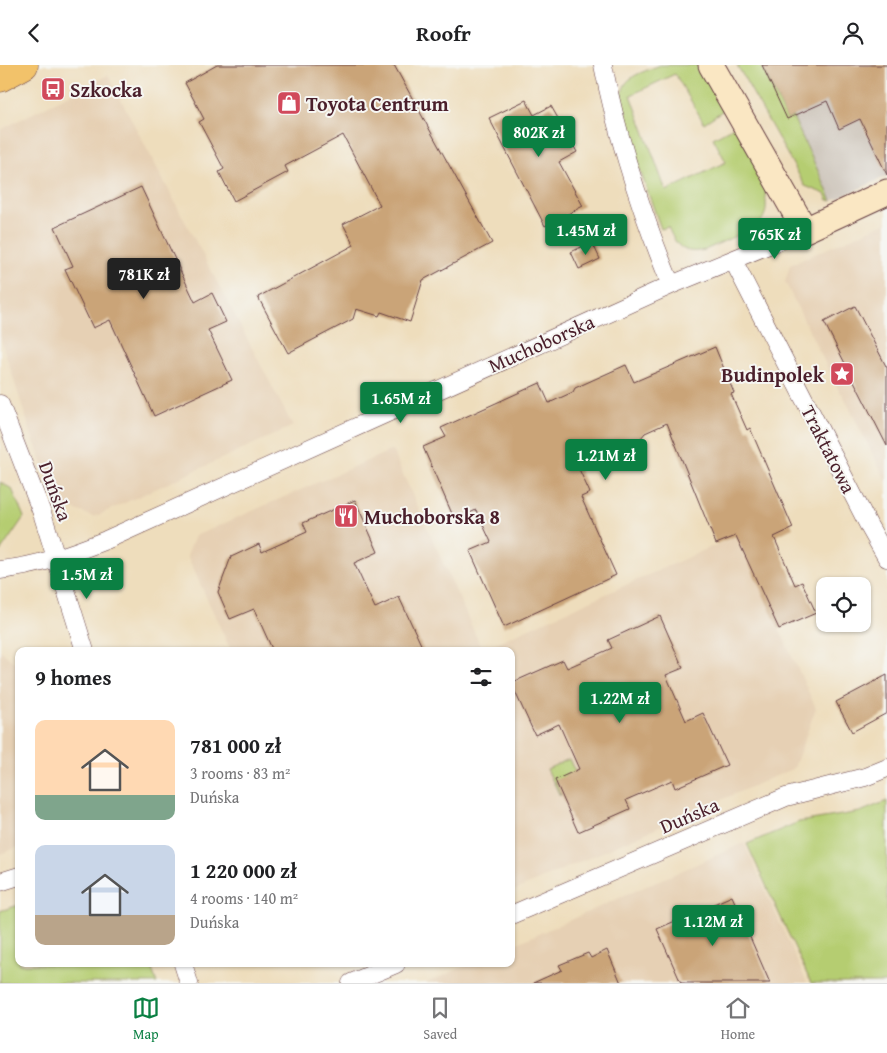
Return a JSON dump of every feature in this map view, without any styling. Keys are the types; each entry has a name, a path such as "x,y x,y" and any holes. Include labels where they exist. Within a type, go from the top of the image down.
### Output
{"main road":[{"path":"0,78 24,65"},
{"path":"711,65 805,230"},
{"name":"Muchoborska","path":"805,230 887,193"}],"street":[{"path":"603,65 629,167 656,248 671,285"},
{"name":"Muchoborska","path":"0,571 57,559 106,540 671,285 805,230"},
{"name":"Traktatowa","path":"733,260 887,558"},
{"name":"Duńska","path":"0,403 42,513 84,647"},
{"name":"Duńska","path":"515,913 786,797 865,777 887,768"},
{"path":"0,882 15,877"},
{"path":"184,967 189,983"},
{"path":"351,983 389,967"}],"shaded area":[{"path":"761,65 887,65 887,176 832,201 793,117 787,119"},
{"path":"108,75 293,426 94,517 58,503 32,436 0,337 0,130"},
{"path":"887,222 887,483 785,282 790,265"},
{"path":"392,450 481,647 229,647 187,555 195,536"},
{"path":"736,536 816,708 794,768 515,890 515,647 486,647"},
{"path":"0,650 15,663 15,848 0,854"},
{"path":"744,843 807,983 426,983 463,967 515,967 515,944"}],"green space":[{"path":"660,65 699,65 725,109 704,123 675,74 631,95 666,191 726,162 713,138 735,126 771,190 765,193 766,211 755,227 705,250 686,250 677,244 668,227 661,229 641,173 622,106 623,88 627,82 637,74"},
{"path":"737,65 761,65 787,119 793,117 832,201 828,200 825,194 805,186"},
{"path":"0,482 12,489 24,517 0,552"},
{"path":"569,759 575,772 555,781 560,796 547,769"},
{"path":"887,801 887,983 811,983 747,844 799,822 860,812"},
{"path":"15,906 15,967 151,967 157,983 0,983 0,911"}],"building":[{"path":"217,65 394,65 492,243 423,280 410,322 381,312 379,316 356,309 353,319 288,353 258,297 354,245 343,224 380,205 343,135 285,166 288,172 234,201 219,172 224,169 199,122 204,119 185,83"},
{"path":"762,65 887,65 887,175 860,119 839,129 827,101 787,119"},
{"path":"526,100 534,115 551,106 577,152 559,162 583,206 545,226 489,118"},
{"path":"141,187 195,302 212,293 226,322 208,330 232,380 154,416 110,320 93,328 65,269 73,266 55,227"},
{"path":"592,242 600,259 579,269 571,252"},
{"path":"855,306 887,368 887,446 824,322"},
{"path":"715,347 734,393 731,394 747,430 750,428 793,528 774,537 795,585 802,582 816,613 779,629 736,536 716,544 667,423 645,433 637,443 579,469 590,493 581,497 616,575 504,627 470,551 491,542 476,510 457,519 455,515 453,516 423,447 446,437 441,428 540,383 549,403 573,392 575,388 626,365 634,382"},
{"path":"355,500 378,552 354,563 375,608 399,597 422,647 271,647 254,609 230,619 218,592 231,557 259,544 262,552 307,532 303,523"},
{"path":"660,616 683,668 666,675 686,721 703,713 727,765 675,788 672,780 626,800 630,809 578,832 555,780 579,769 559,724 535,735 515,692 515,681 563,660 567,668 612,648 608,640"},
{"path":"887,675 887,713 852,732 836,702"},
{"path":"732,896 770,983 681,983 657,929"},
{"path":"607,950 621,983 533,983 562,970 559,965 588,953 591,958"}],"place":[{"name":"Szkocka","path":"53,89"},
{"name":"Toyota Centrum","path":"289,103"},
{"name":"Budinpolek","path":"842,374"},
{"name":"Muchoborska 8","path":"346,516"}]}
